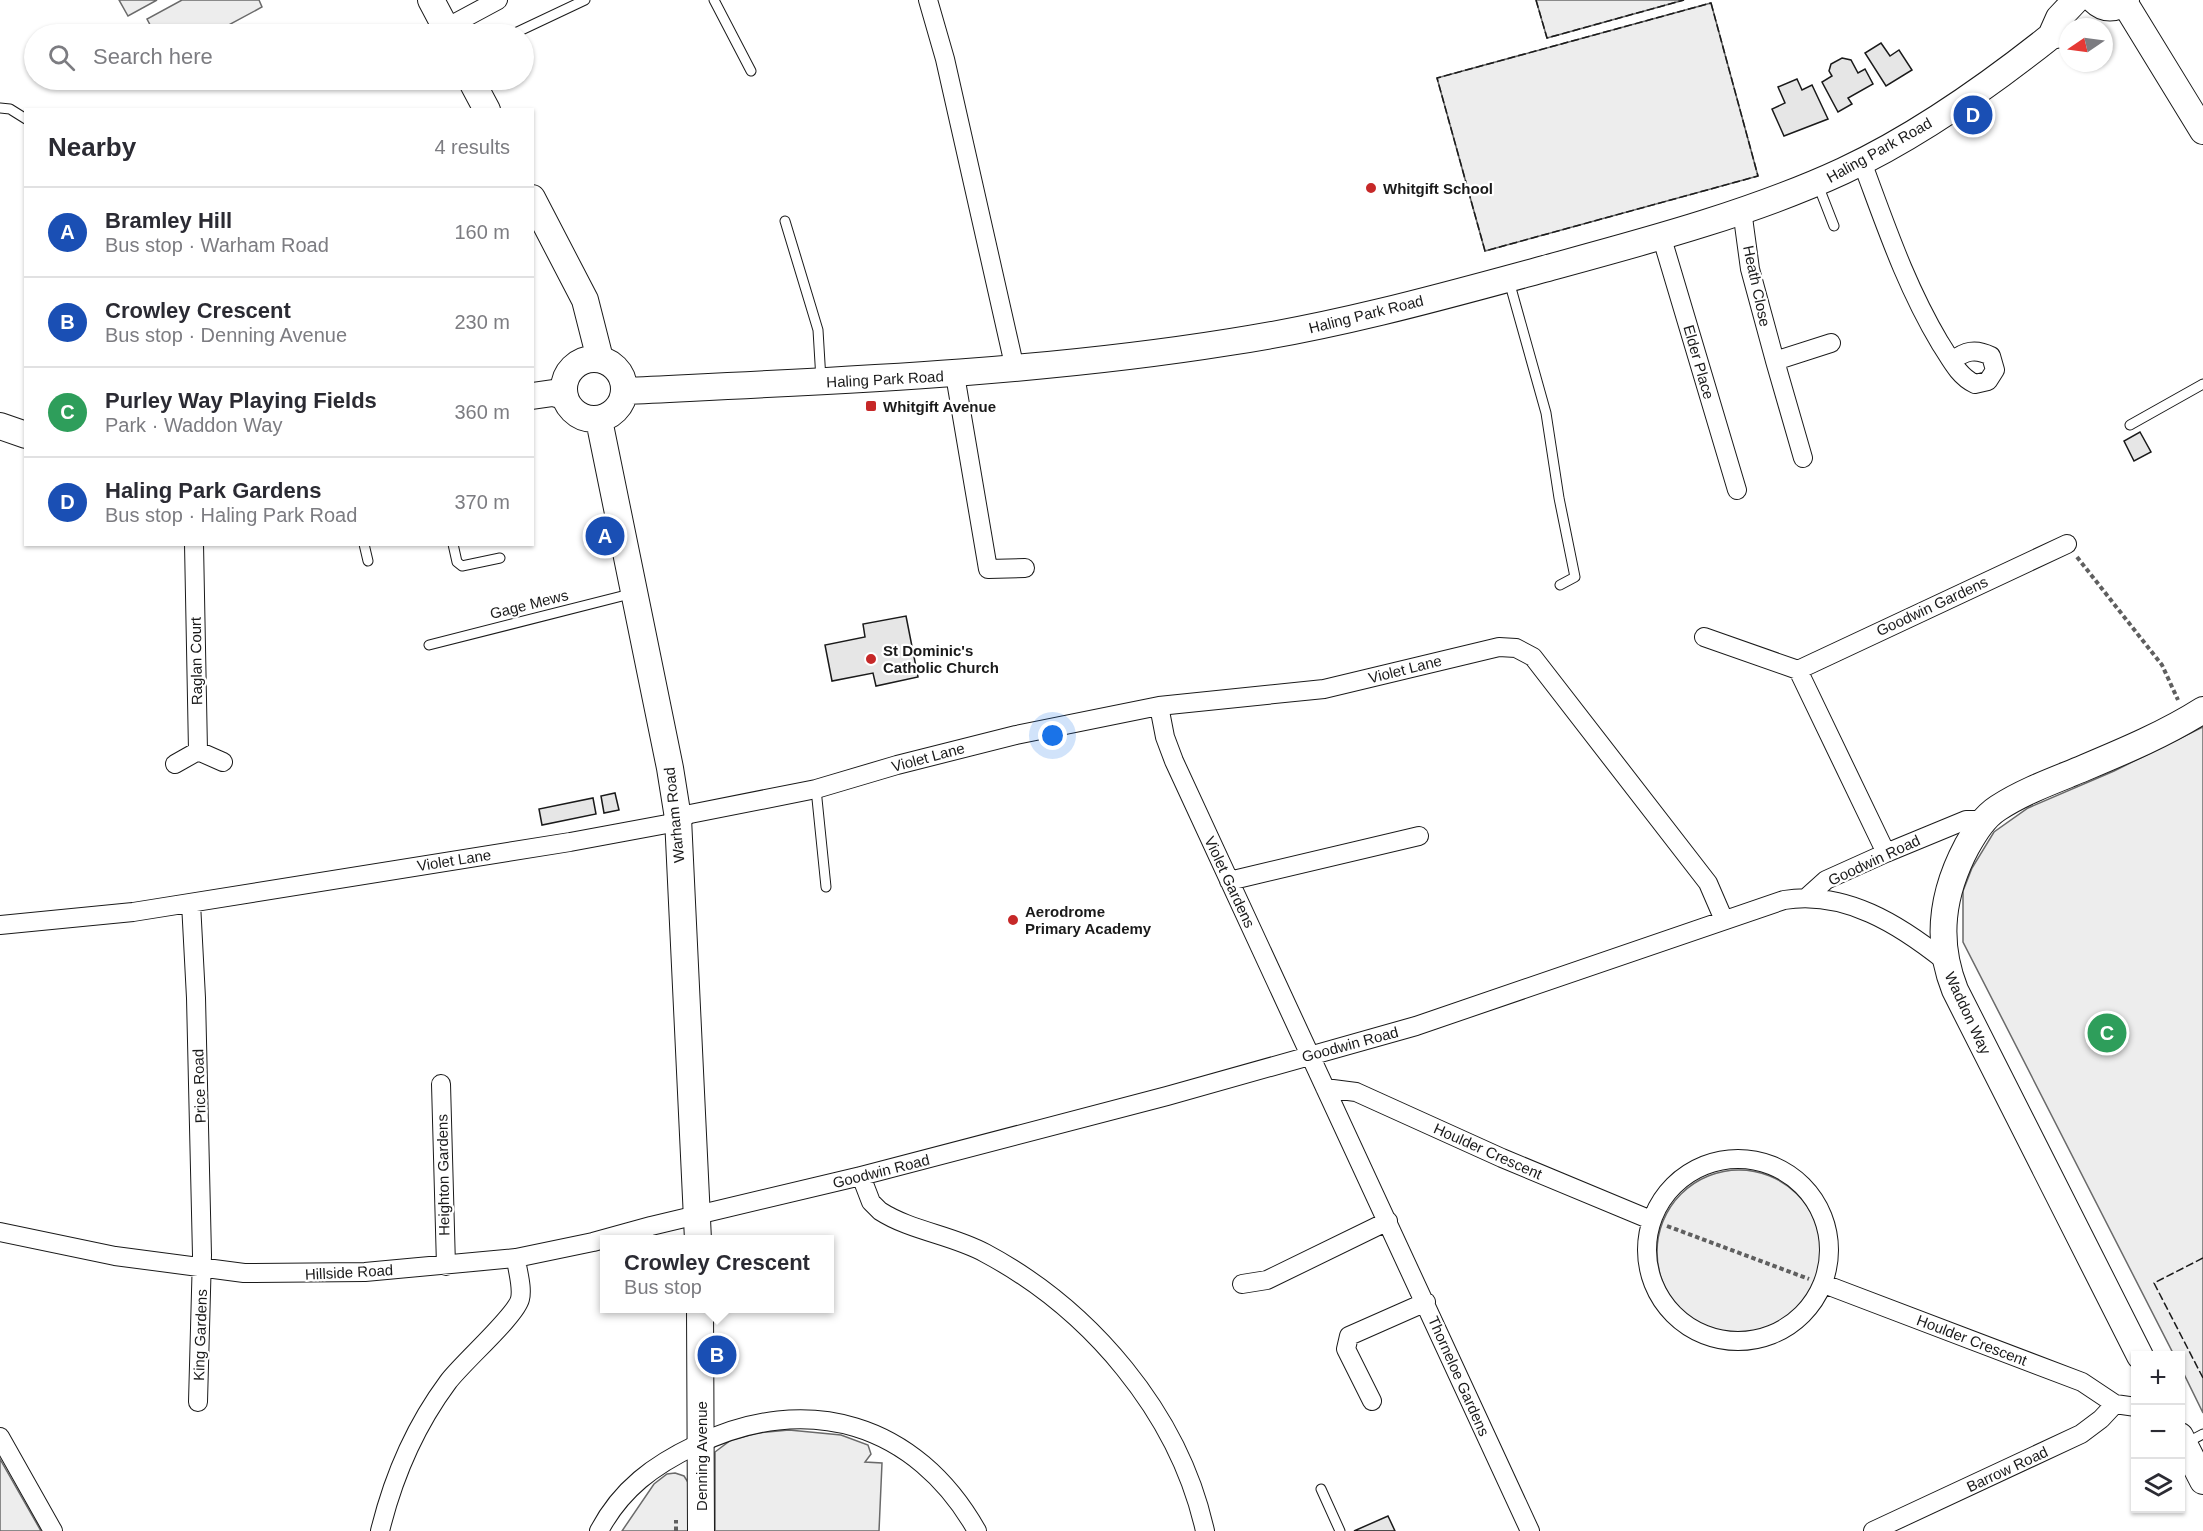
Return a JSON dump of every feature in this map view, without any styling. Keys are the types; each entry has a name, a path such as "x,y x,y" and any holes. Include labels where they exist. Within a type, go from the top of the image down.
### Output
{"street":[{"path":"431,0 443,24"},
{"path":"459,24 498,0"},
{"path":"928,0 941,41 1015,369"},
{"path":"2088,1 2104,7 2115,7 2125,1 2203,131"},
{"path":"2086,18 2093,12 2088,1"},
{"name":"Haling Park Road","path":"2059,18 2088,1"},
{"name":"Haling Park Road","path":"625,391 955,375 1124,358 1274,335 1334,323 1508,278 1661,234 1742,210 1817,183 1862,162 1958,105 2059,34"},
{"path":"476,90 486,108"},
{"path":"1862,162 1908,286 1952,361"},
{"path":"534,202 585,300 600,359"},
{"name":"Heath Close","path":"1742,210 1750,269 1803,458"},
{"name":"Elder Place","path":"1661,234 1737,490"},
{"path":"1775,361 1831,343"},
{"path":"600,359 614,365 622,376 625,391 621,405 611,416 599,420 587,419 573,412 564,396 564,384 570,371 580,362 600,359"},
{"path":"955,375 988,569 1025,568"},
{"path":"534,396 553,393 564,396"},
{"name":"Warham Road","path":"599,420 678,818 697,1228"},
{"path":"0,426 24,434"},
{"name":"Goodwin Gardens","path":"1798,670 2067,544"},
{"name":"Raglan Court","path":"194,546 198,751"},
{"path":"1704,637 1798,670 1886,853"},
{"name":"Violet Lane","path":"0,925 191,903 570,842 667,824 678,818 816,789 1016,735 1159,706 1324,688 1482,651 1516,648 1533,657 1708,883 1724,920"},
{"name":"Violet Gardens","path":"1159,706 1165,737 1174,761 1310,1055"},
{"name":"Waddon Way","path":"2137,1351 1960,999 1944,961 1943,920 1948,890 1962,856 1983,820 1998,808 2026,793 2140,744 2195,714"},
{"path":"175,764 198,751 223,762"},
{"name":"Goodwin Road","path":"697,1228 861,1176 1167,1096 1416,1026 1522,992 1784,900 1806,898 1826,880 1886,853 1966,820 1983,820"},
{"path":"1229,881 1419,836"},
{"path":"1806,898 1836,902 1874,915 1900,928 1944,961"},
{"name":"Price Road","path":"191,903 196,998 202,1269"},
{"name":"Thorneloe Gardens","path":"1310,1055 1530,1531"},
{"name":"Heighton Gardens","path":"441,1084 446,1266"},
{"name":"Houlder Crescent","path":"1324,1088 1356,1092 1502,1158 1651,1220"},
{"path":"1742,1158 1770,1164 1796,1178 1815,1200 1827,1227 1830,1256 1824,1284 1807,1311 1782,1331 1753,1341 1721,1341 1692,1329 1668,1309 1652,1282 1646,1251 1651,1220 1665,1194 1686,1174 1713,1161 1742,1158"},
{"path":"861,1176 871,1203 880,1211 985,1253 1038,1286 1083,1325 1126,1372 1164,1428 1191,1485 1204,1531"},
{"path":"1242,1284 1266,1280 1388,1221"},
{"name":"Hillside Road","path":"655,1235 697,1228"},
{"name":"Hillside Road","path":"0,1232 70,1249 202,1269 285,1274 331,1274 446,1266 516,1258 600,1244"},
{"path":"380,1531 396,1480 430,1410 448,1382 512,1313 520,1299 516,1258"},
{"name":"King Gardens","path":"198,1402 202,1269"},
{"name":"Houlder Crescent","path":"1824,1284 2082,1382 2115,1404"},
{"path":"1372,1401 1346,1349 1348,1336 1426,1302"},
{"name":"Denning Avenue","path":"700,1313 701,1531"},
{"path":"2115,1404 2131,1406"},
{"name":"Barrow Road","path":"1873,1531 2081,1434 2115,1404"},
{"path":"599,1531 626,1492 658,1464 701,1443 759,1422 790,1419 818,1420 870,1432 910,1452 941,1479 977,1531"},
{"path":"0,1437 53,1531"},
{"path":"2189,1438 2203,1481"}],"lane":[{"path":"534,24 585,0"},
{"path":"714,0 751,70"},
{"path":"0,108 10,109 24,118"},
{"path":"1817,183 1834,226"},
{"path":"785,221 818,330 821,383"},
{"path":"1508,278 1546,413 1559,498 1575,577 1560,585"},
{"path":"2130,425 2203,384"},
{"path":"364,546 368,561"},
{"path":"453,546 457,562 462,566 500,558"},
{"name":"Gage Mews","path":"429,645 635,593"},
{"path":"816,789 826,887"},
{"path":"1321,1489 1340,1531"}],"path":[{"path":"2067,544 2162,665 2195,714"},
{"path":"1651,1220 1824,1284"}],"shaded area":[{"path":"119,0 157,0 128,16"},
{"path":"182,0 259,0 262,7 231,24 150,24 147,19"},
{"path":"1536,0 1684,0 1547,38"},
{"path":"1711,3 1758,176 1485,251 1437,78"},
{"path":"2203,727 2203,1413 2185,1376 2185,1351 2172,1351 1963,942 1963,891 1972,868 1994,832 2028,808 2114,771"},
{"path":"1739,1170 1770,1176 1797,1194 1815,1221 1821,1252 1815,1283 1797,1310 1770,1328 1739,1334 1708,1328 1681,1310 1663,1283 1657,1252 1663,1221 1681,1194 1708,1176"},
{"path":"789,1430 841,1435 868,1445 871,1454 865,1462 882,1463 879,1531 715,1531 715,1452 731,1440 757,1433"},
{"path":"0,1459 41,1531 0,1531"},
{"path":"675,1473 684,1476 691,1487 689,1531 622,1531 654,1484 667,1474"}],"building":[{"path":"1881,43 1890,56 1899,50 1912,70 1886,86 1865,53"},
{"path":"1842,58 1851,60 1858,73 1865,69 1873,84 1848,98 1852,104 1838,112 1822,82 1832,76 1829,71 1831,64"},
{"path":"1797,79 1802,90 1812,85 1828,119 1784,136 1772,109 1785,103 1778,87"},
{"path":"2140,432 2151,452 2134,461 2124,441"},
{"name":"St Dominic's Catholic Church","path":"906,616 918,677 876,686 873,673 832,681 825,645 865,637 863,624"},
{"path":"615,793 619,810 604,813 601,796"},
{"path":"593,798 596,814 542,825 539,809"},
{"path":"1388,1516 1395,1531 1354,1531"}],"fence":[{"path":"1536,0 1547,38 1684,0"},
{"path":"1711,3 1758,176 1485,251 1437,78 1711,3"},
{"path":"2203,1258 2154,1283 2203,1378"}],"place":[{"name":"Haling Park Gardens","path":"1973,115"},
{"name":"Whitgift School","path":"1371,188"},
{"name":"Whitgift Avenue","path":"871,406"},
{"name":"Bramley Hill","path":"605,536"},
{"name":"St Dominic's Catholic Church","path":"871,659"},
{"name":"Aerodrome Primary Academy","path":"1013,920"},
{"name":"Purley Way Playing Fields","path":"2107,1033"},
{"name":"Crowley Crescent","path":"717,1355"}]}
